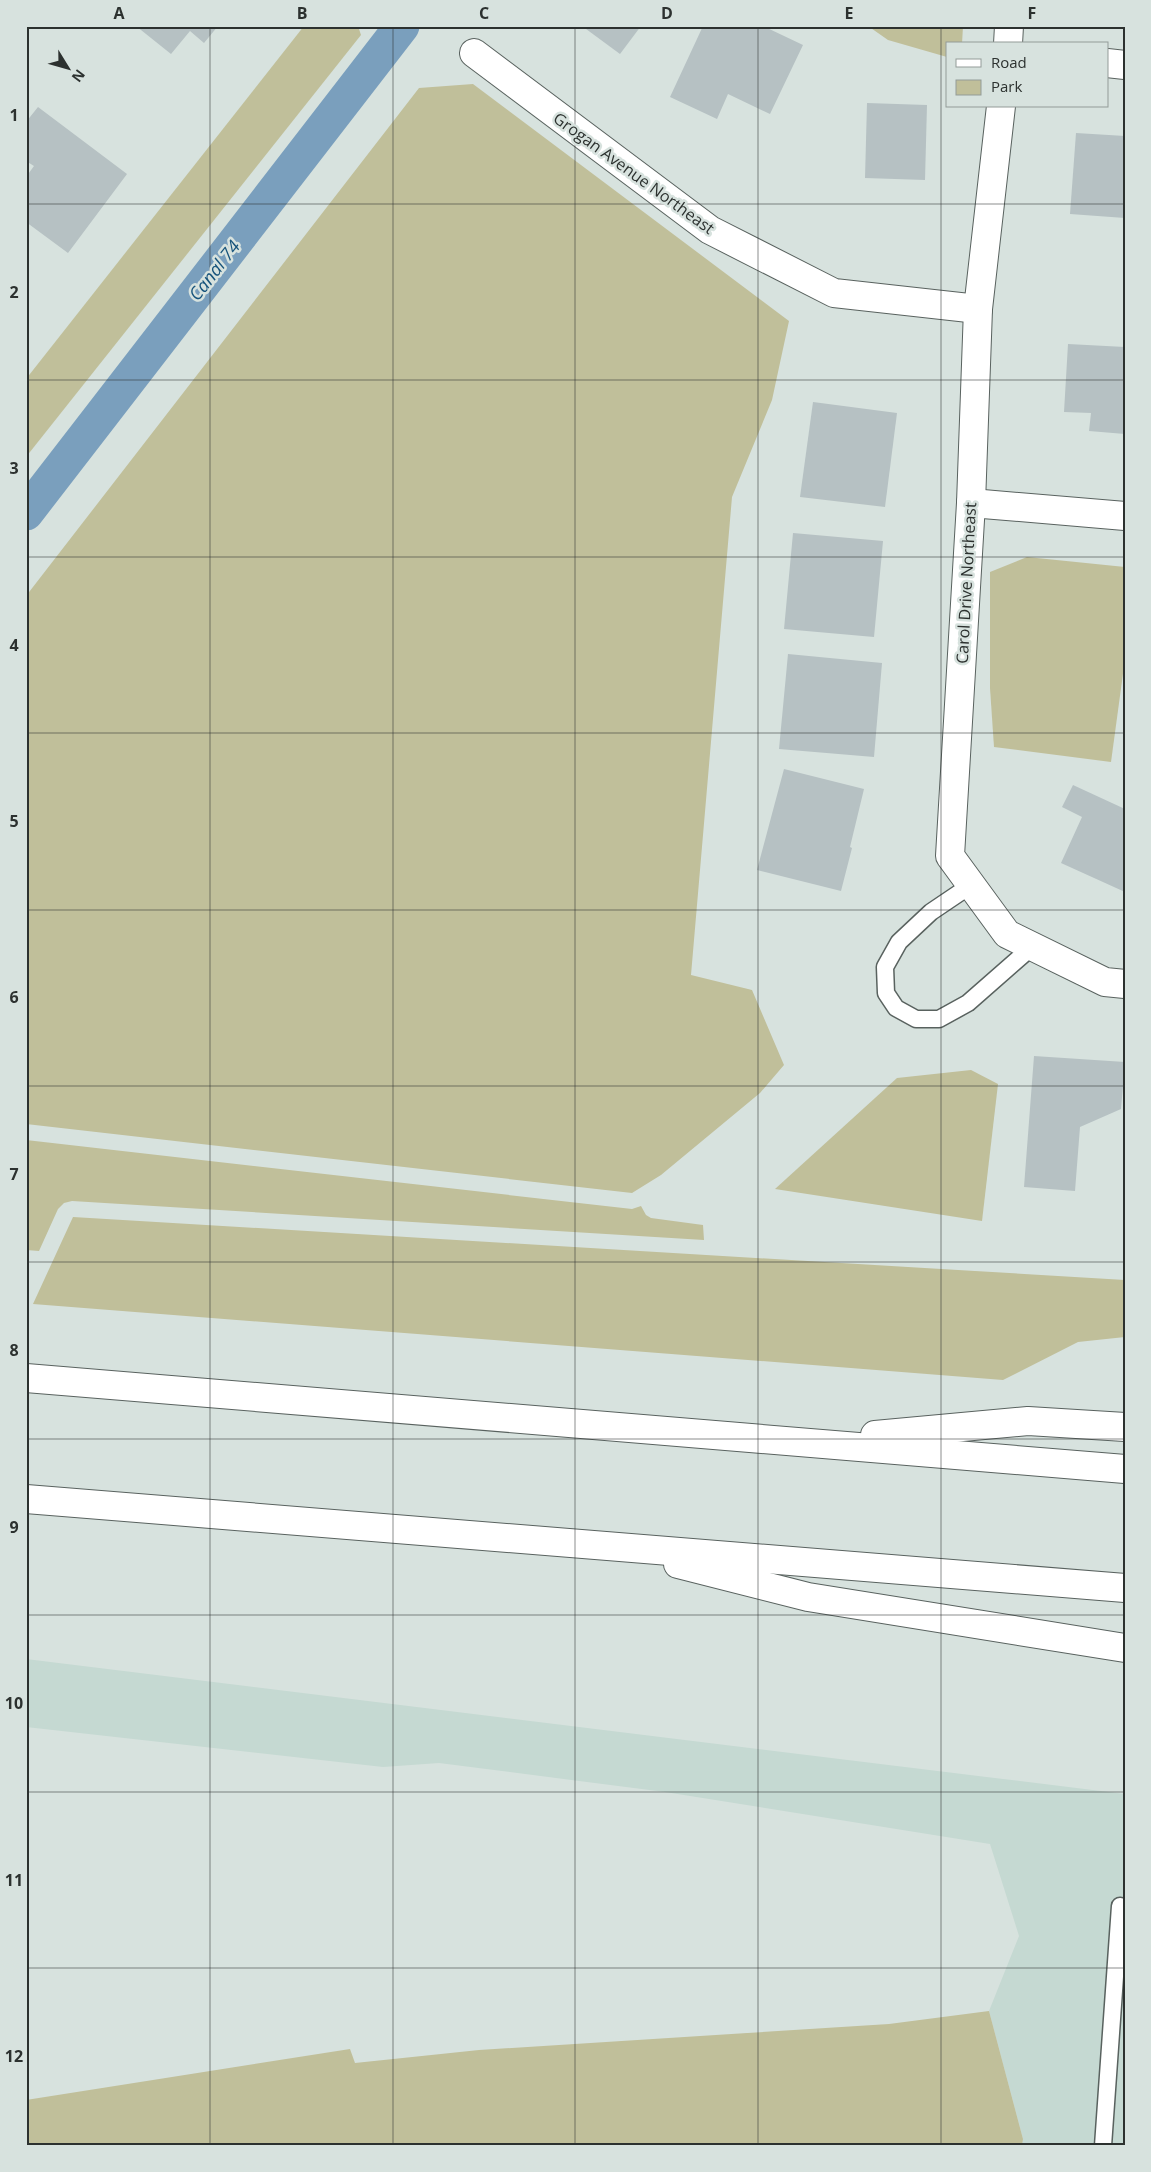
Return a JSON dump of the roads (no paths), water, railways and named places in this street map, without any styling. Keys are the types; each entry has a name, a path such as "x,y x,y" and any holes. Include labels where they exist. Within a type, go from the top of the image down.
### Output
{"main road":[{"path":"1008,42 1009,26"},
{"name":"Grogan Avenue Northeast","path":"474,54 710,230 727,239 834,293 978,309"},
{"path":"1108,63 1125,65"},
{"name":"Carol Drive Northeast","path":"1001,108 978,309 971,503 950,856 1007,934 1115,983"},
{"path":"971,503 1125,516"},
{"path":"26,1378 1125,1469"},
{"path":"799,1442 1028,1421 1125,1427"},
{"path":"26,1499 1125,1588"},
{"path":"611,1546 808,1597 1125,1648"}],"lane":[{"path":"971,885 931,912 899,942 885,967 886,992 896,1008 916,1019 939,1019 968,1003 1033,946"},
{"path":"1103,2146 1120,1906 1125,1907"}],"waterway":[{"name":"Canal 74","path":"26,513 402,26"}]}
